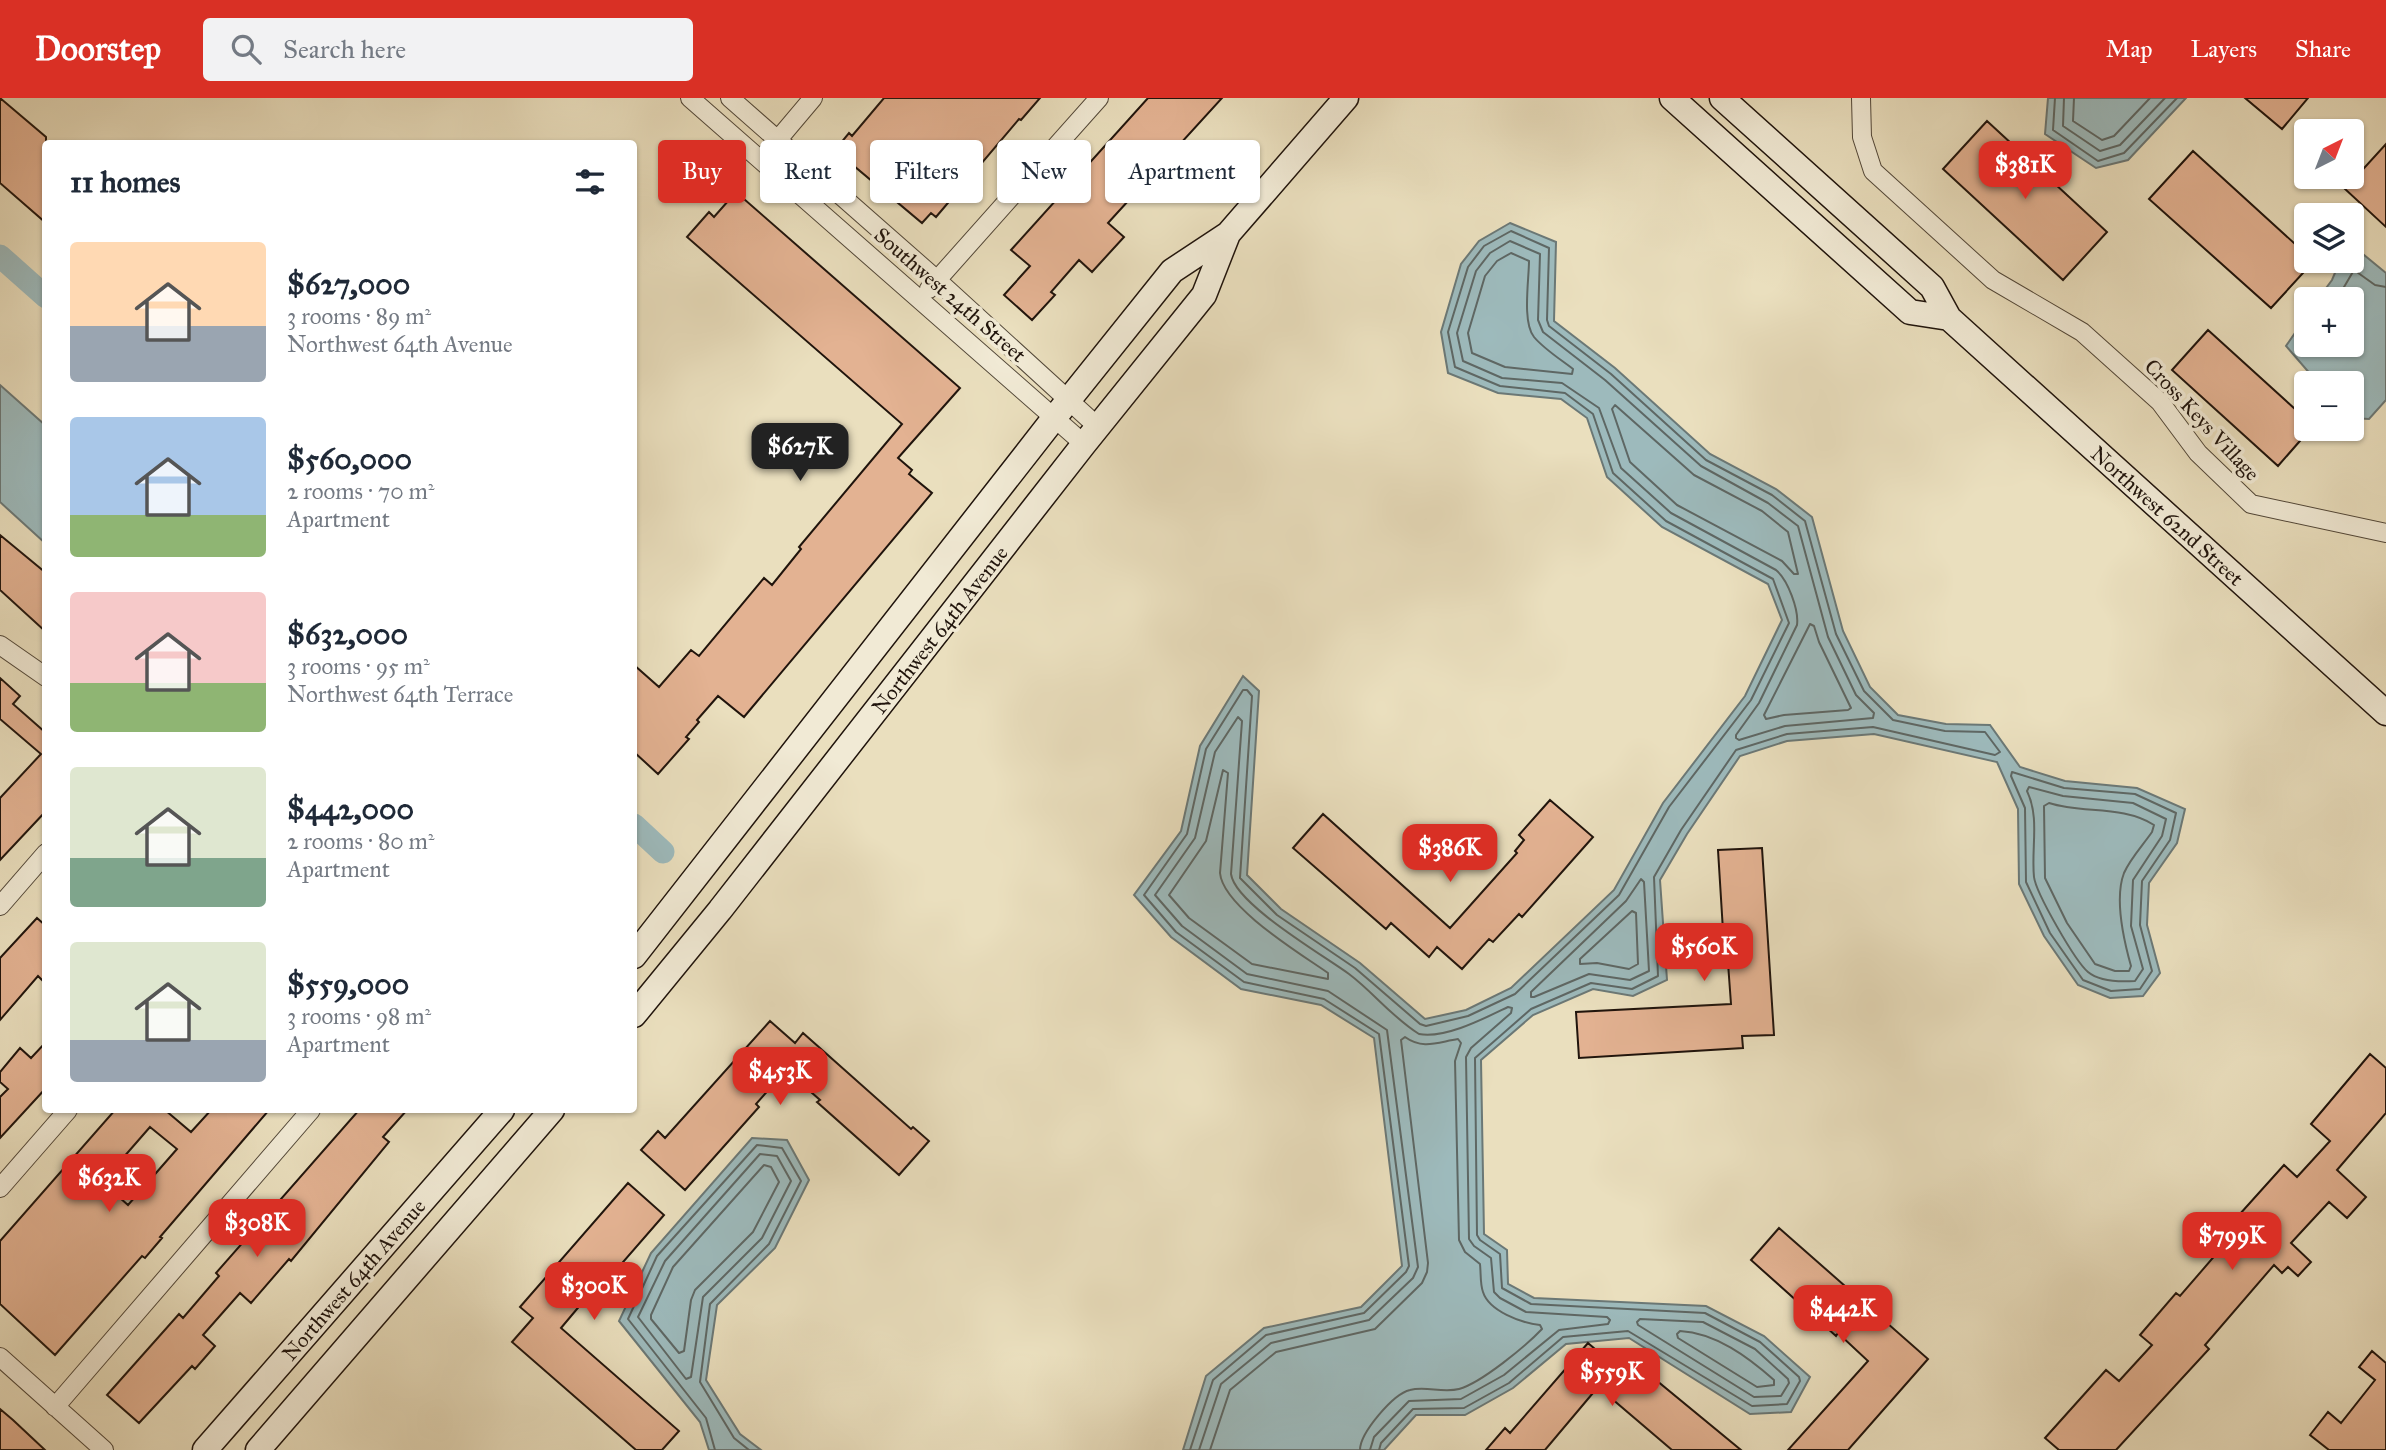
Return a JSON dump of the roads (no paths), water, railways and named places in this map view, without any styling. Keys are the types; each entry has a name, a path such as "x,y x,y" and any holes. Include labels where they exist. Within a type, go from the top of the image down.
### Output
{"street":[{"name":"Southwest 24th Street","path":"690,98 760,158"},
{"name":"Southwest 24th Street","path":"730,98 937,280 1091,436"},
{"path":"777,139 813,98"},
{"path":"920,300 1099,98"},
{"name":"Northwest 64th Avenue","path":"637,952 1172,271 1228,234 1346,98"},
{"name":"Cross Keys Village","path":"1861,98 1862,137 1873,171 1993,280 2082,332 2160,402 2198,453 2251,504 2386,533"},
{"path":"1677,103 1725,101"},
{"name":"Northwest 62nd Street","path":"1725,101 1932,287 1949,318 2386,713"},
{"path":"1677,103 1910,312 1949,318"},
{"name":"Southwest 24th Street","path":"811,203 920,300 1062,408"},
{"name":"Northwest 64th Avenue","path":"637,1011 720,911 1204,295 1228,234"},
{"path":"0,645 42,674"},
{"path":"868,658 869,675 876,692 886,700"},
{"path":"0,906 42,858"},
{"path":"690,886 720,911"},
{"path":"0,1188 65,1113"},
{"path":"55,1407 308,1113"},
{"name":"Northwest 64th Avenue","path":"205,1450 499,1113"},
{"name":"Northwest 64th Avenue","path":"258,1450 549,1113"},
{"path":"368,1264 397,1289"},
{"path":"0,1357 104,1450"}],"water":[{"path":"2048,98 2186,98 2128,160 2096,168 2045,134"},
{"path":"1510,223 1556,242 1554,321 1615,368 1710,454 1776,489 1812,517 1843,631 1870,687 1898,715 1946,724 1990,725 2020,767 2065,781 2137,788 2185,809 2177,843 2149,883 2147,925 2160,973 2143,996 2110,998 2078,985 2044,936 2019,884 2018,809 1997,762 1874,734 1787,741 1740,756 1687,834 1660,880 1667,980 1633,996 1593,989 1533,1015 1481,1060 1484,1234 1507,1250 1508,1284 1534,1298 1706,1306 1764,1336 1810,1377 1791,1412 1750,1414 1629,1338 1566,1344 1513,1388 1465,1415 1416,1415 1384,1450 1183,1450 1206,1376 1264,1328 1361,1307 1402,1266 1374,1038 1321,1005 1241,989 1171,937 1134,895 1181,831 1200,746 1243,676 1259,691 1247,875 1281,909 1360,963 1425,1019 1466,1010 1511,988 1614,890 1663,803 1745,696 1782,620 1768,584 1662,527 1607,477 1587,418 1561,399 1498,393 1448,373 1441,332 1461,264 1479,241"},
{"path":"2364,255 2386,273 2386,400 2369,419 2364,419 2364,371 2308,371 2296,357 2364,357 2364,287 2327,287 2335,273 2364,273"},
{"path":"2294,334 2294,355 2286,346"},
{"path":"0,385 42,422 42,540 0,502"},
{"path":"752,1138 787,1140 809,1180 775,1248 717,1305 706,1380 740,1434 761,1450 709,1450 700,1422 619,1321 651,1253"}],"waterway":[{"path":"0,256 42,293"},
{"path":"637,828 663,852"}]}
